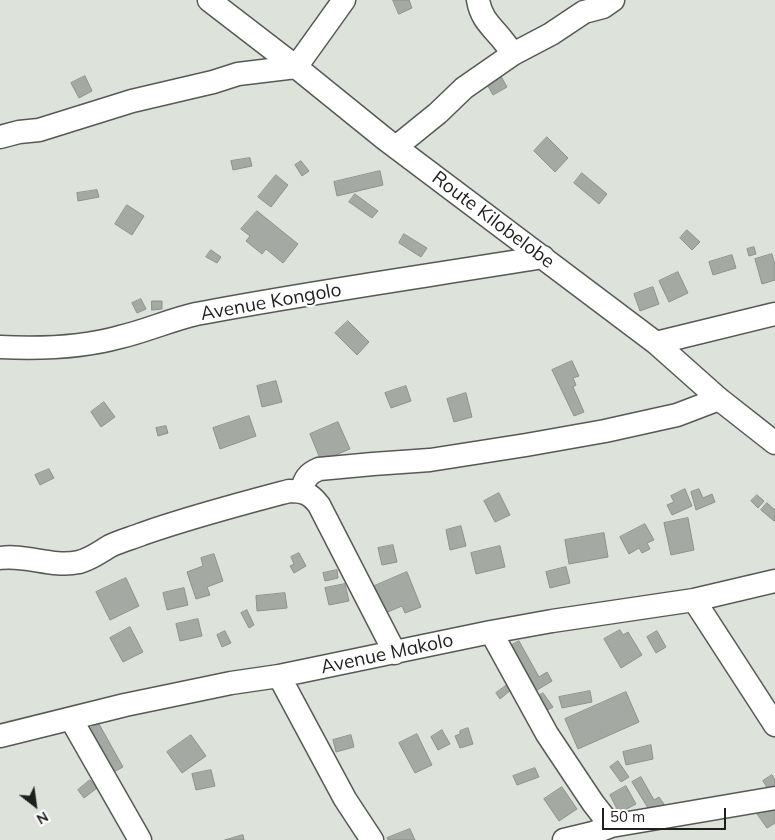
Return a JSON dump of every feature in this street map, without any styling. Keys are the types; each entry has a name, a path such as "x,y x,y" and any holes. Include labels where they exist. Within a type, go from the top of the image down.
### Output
{"street":[{"name":"Route Kilobelobe","path":"210,0 396,147 656,343 720,399 775,443"},
{"path":"0,137 19,132 39,130 132,101 213,82 238,74 296,67 344,0"},
{"path":"478,0 480,10 488,24 514,54"},
{"path":"396,147 464,88 514,54 551,34 584,12 603,7 613,0"},
{"name":"Avenue Kongolo","path":"0,348 33,349 88,344 125,336 193,315 543,257"},
{"path":"656,343 775,314"},
{"path":"301,491 305,480 311,473 319,469 430,460 535,444 677,415 720,399"},
{"path":"0,558 16,557 57,563 80,562 112,546 184,520 289,491 301,491 314,498 319,505 395,653"},
{"name":"Avenue Makolo","path":"0,736 125,705 231,683 279,676 552,621 694,600 775,582"},
{"path":"694,600 775,725"},
{"path":"491,632 547,734 593,803 601,833"},
{"path":"279,676 345,799 372,840"},
{"path":"71,718 140,840"},
{"path":"564,840 775,798"}],"building":[{"path":"393,0 409,0 412,8 399,14"},
{"path":"498,71 507,87 493,95 484,79"},
{"path":"85,76 92,91 79,98 71,83"},
{"path":"547,137 568,158 555,172 534,151"},
{"path":"250,158 252,166 233,170 231,161"},
{"path":"301,161 309,171 302,176 295,165"},
{"path":"380,171 383,185 337,196 334,182"},
{"path":"582,173 607,194 599,204 574,183"},
{"path":"276,175 288,185 271,207 258,197"},
{"path":"97,190 99,197 78,201 77,193"},
{"path":"355,194 378,211 372,218 349,202"},
{"path":"127,205 144,216 132,235 115,224"},
{"path":"257,211 298,244 283,263 266,249 262,254 246,241 250,236 241,229"},
{"path":"687,230 700,242 692,250 680,238"},
{"path":"404,234 427,248 421,257 399,243"},
{"path":"754,247 756,254 749,256 747,249"},
{"path":"211,250 221,257 217,263 206,257"},
{"path":"772,254 775,265 775,280 762,284 755,259"},
{"path":"732,255 736,268 713,275 709,262"},
{"path":"678,272 688,293 669,302 659,281"},
{"path":"653,287 659,304 640,311 634,294"},
{"path":"141,299 146,309 137,313 132,303"},
{"path":"152,301 162,301 162,309 152,310"},
{"path":"348,321 369,342 357,355 335,333"},
{"path":"572,361 579,376 573,378 576,385 573,387 584,412 574,416 552,370"},
{"path":"276,381 282,402 262,407 257,386"},
{"path":"406,386 411,401 391,408 385,393"},
{"path":"466,393 472,417 454,422 447,399"},
{"path":"104,402 115,417 101,427 91,412"},
{"path":"249,416 256,436 220,449 213,428"},
{"path":"338,422 350,449 321,461 310,434"},
{"path":"166,426 168,433 158,436 156,428"},
{"path":"49,469 54,478 40,485 35,475"},
{"path":"685,489 692,506 672,515 667,505 674,502 671,496"},
{"path":"699,489 703,498 712,494 715,502 696,510 691,492"},
{"path":"499,493 510,515 495,522 484,501"},
{"path":"757,495 764,501 758,508 751,501"},
{"path":"767,503 775,510 774,521 761,510"},
{"path":"688,518 694,550 671,555 664,523"},
{"path":"645,524 654,540 647,543 650,549 642,553 639,548 629,554 620,537"},
{"path":"461,526 466,546 450,550 446,530"},
{"path":"604,533 608,557 569,564 565,540"},
{"path":"393,545 397,562 382,565 378,548"},
{"path":"500,546 505,567 476,574 471,553"},
{"path":"299,553 306,566 294,573 290,566 294,564 291,557"},
{"path":"214,554 223,581 207,587 210,595 196,599 187,572 203,566 201,558"},
{"path":"566,567 570,583 550,588 546,572"},
{"path":"337,570 338,578 325,581 323,573"},
{"path":"407,572 421,607 405,613 402,606 383,614 372,587"},
{"path":"126,578 139,606 110,620 96,592"},
{"path":"345,584 349,601 329,605 325,588"},
{"path":"184,588 188,605 167,610 163,593"},
{"path":"285,593 287,608 257,611 256,596"},
{"path":"247,610 254,625 249,628 241,613"},
{"path":"198,619 202,636 180,641 176,624"},
{"path":"130,627 143,652 123,662 110,638"},
{"path":"620,630 623,635 628,632 642,655 621,668 604,639"},
{"path":"225,631 231,643 222,647 217,635"},
{"path":"657,631 666,647 656,653 647,637"},
{"path":"519,641 539,677 547,672 552,681 529,695 503,650"},
{"path":"507,685 511,690 500,699 496,693"},
{"path":"590,691 592,702 562,708 559,697"},
{"path":"626,692 639,722 578,749 565,719"},
{"path":"543,693 553,707 543,713 534,699"},
{"path":"99,724 123,767 110,774 86,731"},
{"path":"468,728 473,744 460,748 455,736 460,734 460,731"},
{"path":"442,730 450,744 438,750 431,737"},
{"path":"417,734 432,765 415,773 399,743"},
{"path":"191,735 206,756 182,773 167,752"},
{"path":"351,735 354,747 336,752 333,740"},
{"path":"651,745 653,759 626,765 623,752"},
{"path":"618,761 629,777 621,782 610,767"},
{"path":"535,768 539,777 517,785 513,776"},
{"path":"211,770 215,786 196,790 192,774"},
{"path":"772,775 775,785 768,789 763,781"},
{"path":"641,777 654,800 659,797 664,804 651,813 632,782"},
{"path":"90,780 97,788 84,798 78,790"},
{"path":"626,786 636,804 619,813 610,795"},
{"path":"562,787 577,809 559,821 544,799"},
{"path":"772,803 775,807 775,823 767,828 757,814"},
{"path":"410,829 415,840 388,840 387,838"},
{"path":"243,835 244,840 225,840"}]}
